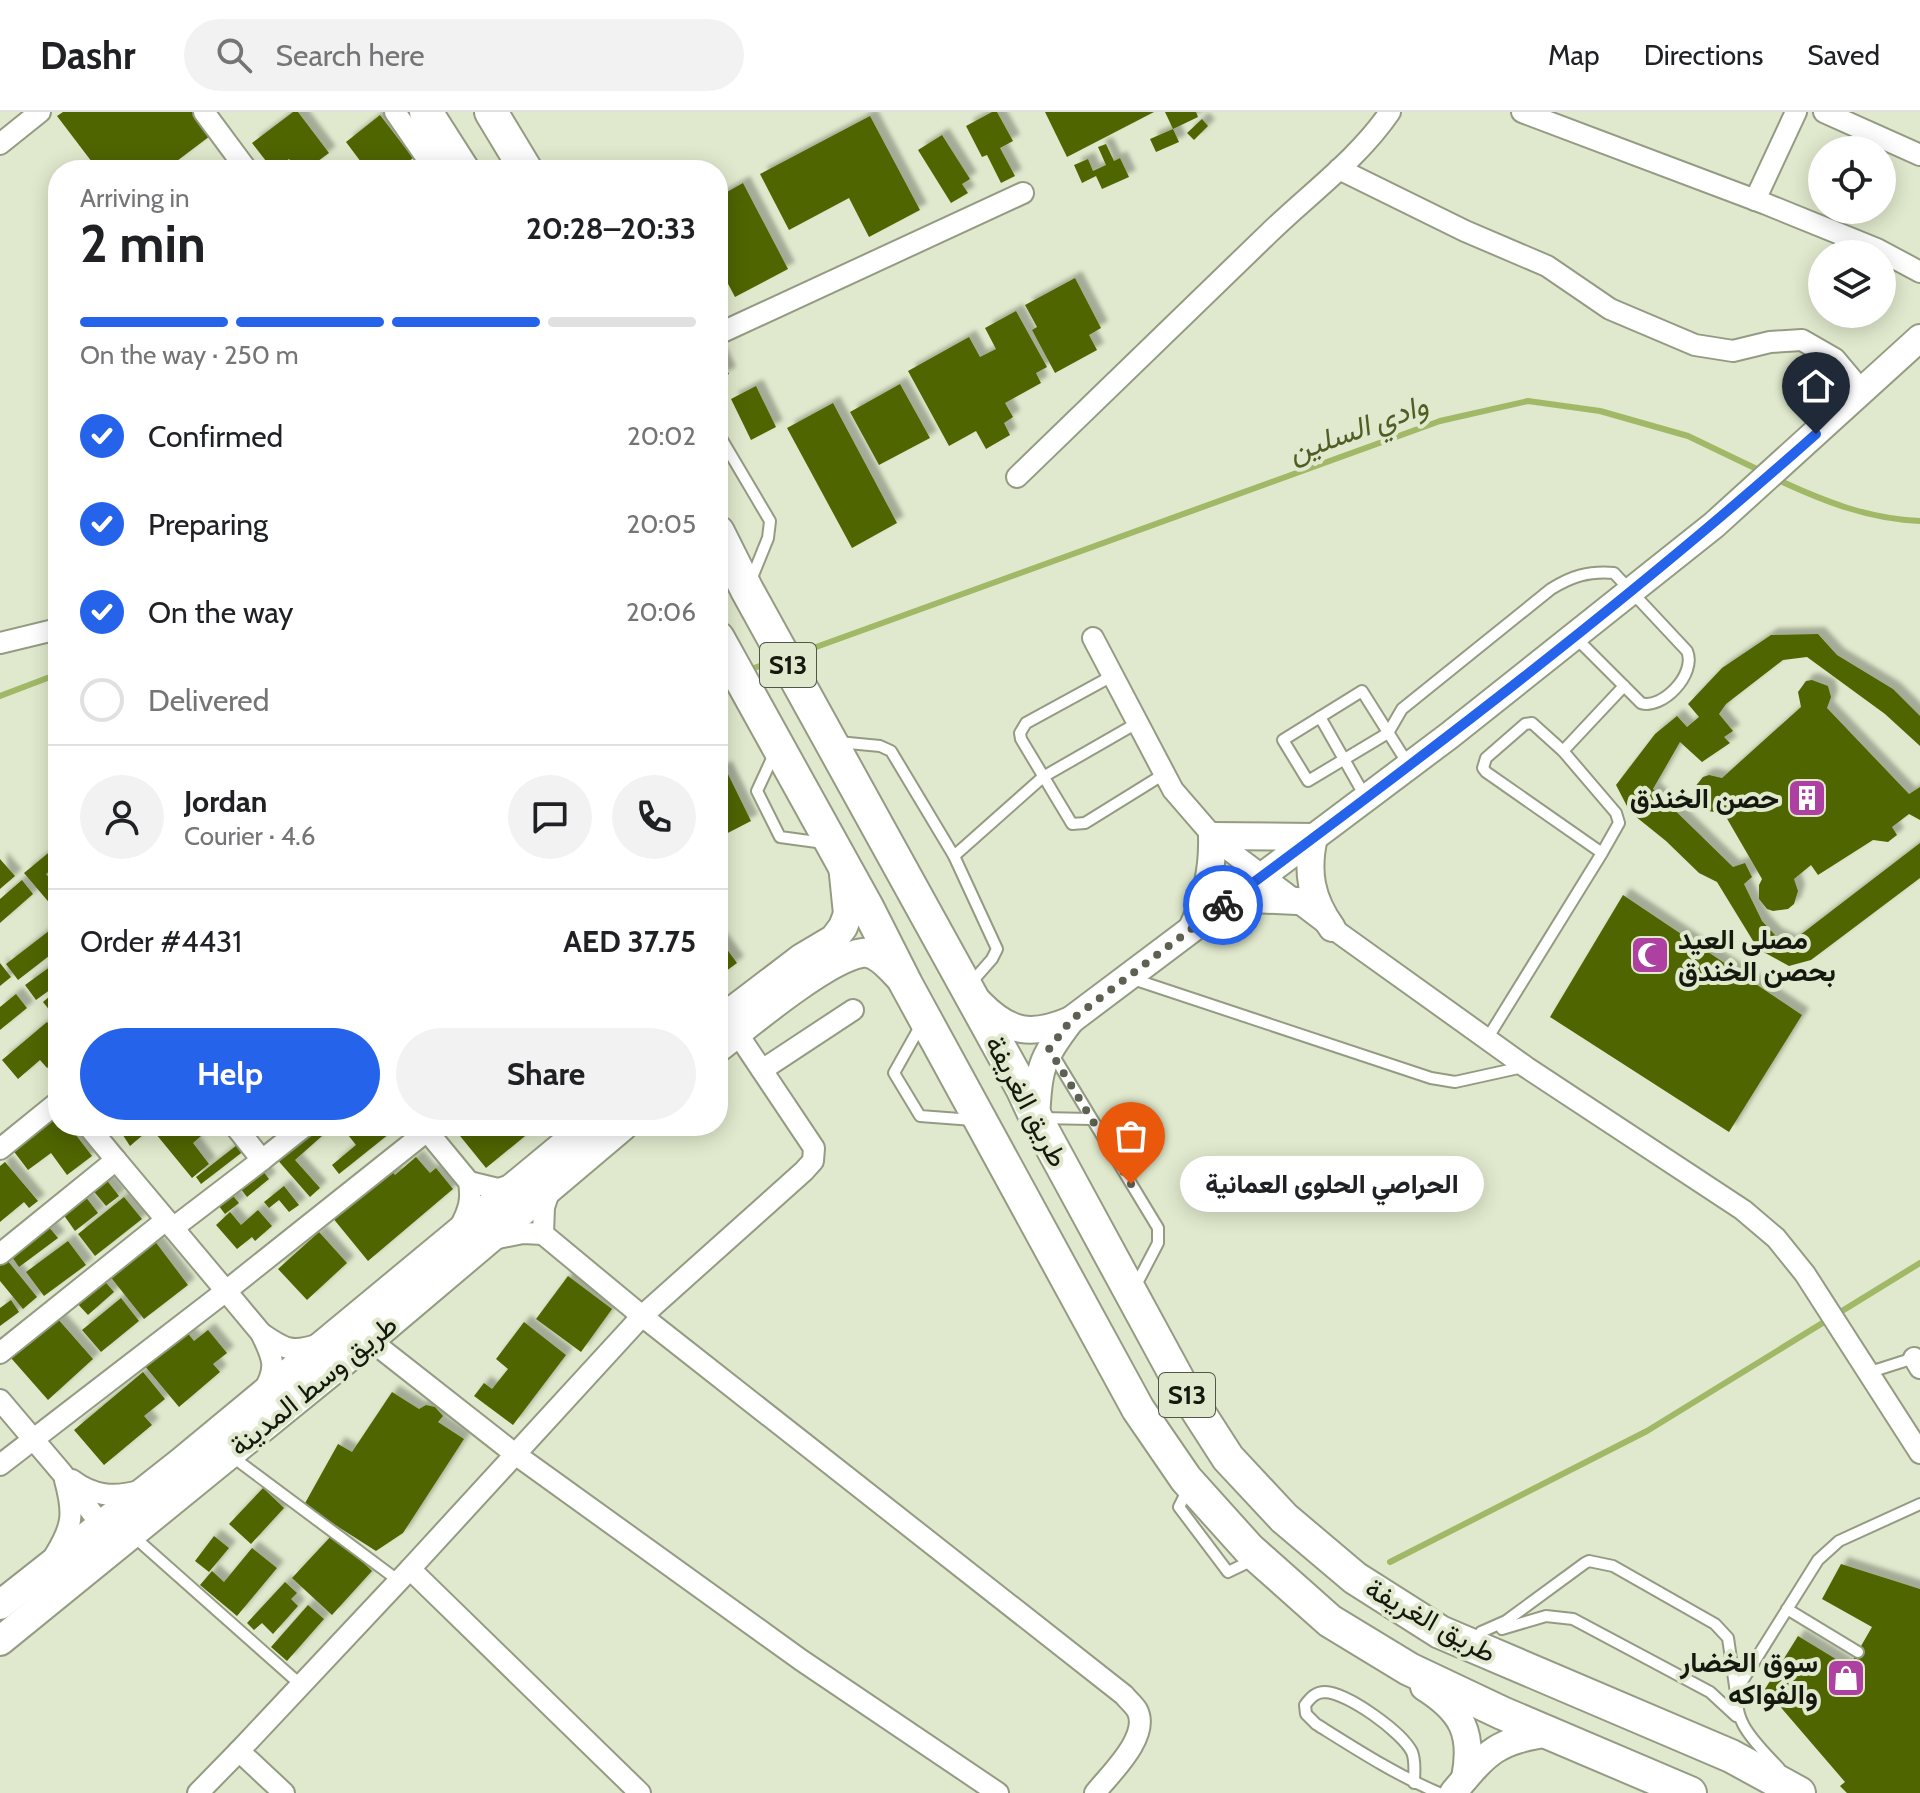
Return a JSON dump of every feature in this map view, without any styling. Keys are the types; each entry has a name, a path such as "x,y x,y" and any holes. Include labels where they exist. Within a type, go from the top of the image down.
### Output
{"main road":[{"path":"426,112 457,160"},
{"path":"491,112 520,160"},
{"name":"طريق الغريفة","path":"728,552 1181,1385 1228,1458 1284,1518 1355,1578 1440,1632 1731,1756 1801,1793"},
{"name":"طريق الغريفة","path":"728,656 1138,1409 1191,1484 1259,1557 1330,1621 1409,1669 1690,1793"},
{"path":"728,1031 802,958 834,939 843,927 848,914 837,852"},
{"path":"728,1032 827,969 863,953 874,955 906,984"},
{"name":"طريق وسط المدينة","path":"0,1605 47,1568 116,1535 148,1488 575,1136"},
{"name":"طريق وسط المدينة","path":"0,1641 116,1535 229,1454 370,1340 611,1136"}],"street":[{"path":"0,144 40,112"},
{"path":"204,112 240,160"},
{"path":"395,112 428,160"},
{"path":"1017,477 1339,169 1374,134 1390,112"},
{"path":"1522,112 1877,249 1920,272"},
{"path":"1755,200 1796,112"},
{"path":"1824,112 1920,155"},
{"path":"1339,169 1465,231 1547,266 1610,309 1695,345 1733,351 1770,342 1802,340 1835,359 1862,391"},
{"path":"728,329 1023,193"},
{"path":"1036,1118 1041,1066 1049,1049 1071,1020 1409,765 1714,525 1920,338"},
{"path":"0,643 48,631"},
{"path":"1093,638 1173,790 1212,836 1332,928 1526,1067 1743,1210 1776,1238 1805,1274 1920,1453"},
{"path":"1212,836 1314,837"},
{"path":"1191,929 1206,893 1212,836"},
{"path":"1314,837 1310,856 1311,885 1321,912 1332,928"},
{"path":"1227,903 1250,899 1297,901"},
{"path":"965,988 997,1020 1017,1029 1036,1032 1071,1020"},
{"path":"762,1070 853,1010"},
{"path":"198,1793 642,1316 813,1161 814,1148 762,1070 728,1039"},
{"path":"0,1149 48,1110"},
{"path":"96,1136 261,1333 274,1365 272,1378 262,1394"},
{"path":"243,1136 262,1160"},
{"path":"0,1353 292,1136"},
{"path":"0,1465 226,1291 417,1136"},
{"path":"433,1136 469,1182 472,1196 470,1208 459,1229"},
{"path":"0,1254 116,1160"},
{"path":"469,1182 498,1189 515,1184"},
{"path":"543,1234 544,1207 552,1184"},
{"path":"489,1240 509,1235 543,1234 642,1316 1124,1695 1138,1712 1140,1725 1136,1742 1095,1793"},
{"path":"261,1333 288,1349 302,1351 323,1343"},
{"path":"370,1340 515,1454 801,1660 998,1793"},
{"path":"0,1400 116,1535"},
{"path":"62,1473 81,1487 104,1495 121,1496 148,1488"},
{"path":"47,1568 72,1522 70,1499 62,1473"},
{"path":"404,1575 640,1793"},
{"path":"1330,1621 1367,1654 1446,1701 1460,1718 1467,1737 1469,1758 1459,1786"},
{"path":"1459,1786 1500,1745 1516,1738 1551,1733"},
{"path":"239,1751 284,1793"}],"lane":[{"path":"728,450 770,521 768,538 747,590"},
{"path":"1409,765 1388,733 1362,691 1283,740 1308,781 1388,733 1402,709 1551,589 1570,577 1592,571 1614,573 1687,651 1691,660 1690,669 1686,677 1653,705 1641,703 1574,636"},
{"path":"1112,676 1026,723 1021,739 1072,824 1079,825 1164,774"},
{"path":"1563,751 1624,686"},
{"path":"1320,717 1366,798"},
{"path":"954,856 1043,777 1137,723"},
{"path":"1487,1039 1602,853 1619,818 1563,751 1535,725 1528,723 1486,758 1483,768 1602,853"},
{"path":"830,741 880,746 891,751 954,856 997,949 992,959 965,988"},
{"path":"778,747 757,791 777,833 785,840 837,852"},
{"path":"1128,977 1431,1078 1455,1082 1526,1067"},
{"path":"925,1018 894,1073 920,1116 981,1121"},
{"path":"1049,1049 1158,1228 1158,1243 1131,1294"},
{"path":"1036,1118 1091,1119"},
{"path":"1863,1366 1918,1361"},
{"path":"229,1454 404,1575"},
{"path":"1736,1695 1818,1560 1831,1545 1920,1504"},
{"path":"116,1535 301,1685"},
{"path":"1481,1632 1506,1621 1585,1563 1601,1562 1624,1571 1715,1624 1728,1638 1737,1713 1743,1724"},
{"path":"1787,1609 1858,1652"},
{"path":"1440,1632 1481,1632 1546,1616 1573,1619 1710,1692 1743,1724 1801,1793"},
{"path":"1414,1783 1415,1760 1403,1739 1337,1694 1323,1692 1312,1696 1305,1705 1306,1714 1316,1724 1414,1783 1439,1793"}],"building":[{"path":"63,112 198,112 214,133 178,160 90,160 57,116"},
{"path":"293,112 298,112 329,153 320,160 265,160 252,143"},
{"path":"997,112 1013,141 1000,148 1015,176 1001,183 987,155 982,157 966,126"},
{"path":"1045,112 1154,112 1067,157"},
{"path":"1165,112 1196,112 1198,117 1173,129"},
{"path":"380,115 413,158 360,160 346,142"},
{"path":"870,116 920,210 869,237 849,198 789,230 760,174"},
{"path":"1202,119 1208,126 1194,140 1187,133"},
{"path":"1173,129 1179,142 1156,152 1150,139"},
{"path":"942,135 970,179 962,184 968,193 951,203 918,150"},
{"path":"1106,144 1114,161 1120,158 1129,177 1102,189 1096,176 1082,183 1074,165 1088,159 1093,171 1106,165 1098,147"},
{"path":"743,183 788,269 735,297 728,284 728,191"},
{"path":"1075,278 1101,328 1089,335 1097,350 1055,373 1032,330 1037,327 1025,305"},
{"path":"1016,311 1047,367 1036,373 1041,383 1005,403 1013,417 1004,423 1010,435 986,449 976,431 949,446 908,371 969,337 980,357 996,349 985,328"},
{"path":"900,384 930,438 879,465 850,412"},
{"path":"756,386 776,427 751,440 731,399"},
{"path":"833,403 897,523 852,548 787,428"},
{"path":"1818,634 1837,655 1893,689 1920,716 1920,746 1885,714 1807,657 1783,660 1726,704 1719,714 1733,731 1724,737 1730,743 1702,762 1680,742 1653,789 1733,867 1745,863 1752,877 1744,884 1762,921 1775,935 1791,942 1920,843 1920,878 1811,960 1789,966 1758,949 1717,882 1699,873 1630,812 1616,785 1655,734 1677,716 1687,727 1699,717 1688,704 1722,668 1771,635"},
{"name":"حصن الخندق","path":"1806,681 1828,686 1831,697 1827,708 1909,794 1920,787 1920,820 1909,814 1892,827 1897,835 1888,842 1873,840 1818,875 1811,865 1794,879 1798,891 1794,904 1788,909 1773,911 1759,899 1762,879 1722,810 1702,810 1695,801 1694,788 1703,777 1722,778 1801,707 1798,692"},
{"path":"728,774 751,821 728,833"},
{"path":"48,853 48,901 24,873"},
{"path":"0,859 15,876 0,889"},
{"path":"22,880 33,894 0,923 0,899"},
{"name":"مصلى العيد بحصن الخندق","path":"1623,895 1802,1015 1729,1132 1550,1017"},
{"path":"48,932 48,957 18,980 6,964"},
{"path":"728,951 737,963 728,970"},
{"path":"0,963 11,977 0,986"},
{"path":"48,968 48,991 36,1000 25,985"},
{"path":"16,994 27,1008 0,1030 0,1007"},
{"path":"48,1023 47,1068 40,1060 18,1079 2,1060"},
{"path":"48,1121 48,1136 77,1136 92,1156 67,1175 51,1153 28,1170 12,1149"},
{"path":"124,1136 142,1136 130,1146"},
{"path":"158,1136 201,1136 193,1143 209,1164 192,1178"},
{"path":"301,1136 322,1136 295,1160 320,1188 310,1197 275,1157"},
{"path":"349,1136 386,1136 339,1174 332,1165 356,1145"},
{"path":"460,1136 525,1136 486,1168"},
{"path":"237,1145 249,1147 201,1184 196,1177"},
{"path":"416,1157 430,1173 436,1168 453,1189 368,1261 332,1217 390,1169 395,1175"},
{"path":"5,1162 38,1201 29,1208 24,1202 0,1222 0,1166"},
{"path":"259,1166 269,1179 247,1197 237,1184"},
{"path":"105,1178 119,1196 106,1206 91,1188"},
{"path":"284,1186 299,1205 289,1212 279,1200 269,1208 264,1202"},
{"path":"228,1190 239,1203 225,1214 215,1201"},
{"path":"85,1196 98,1213 75,1231 63,1214"},
{"path":"124,1197 142,1219 95,1256 78,1234"},
{"path":"258,1210 272,1226 255,1241 252,1237 237,1249 216,1225 230,1212 241,1225"},
{"path":"48,1226 58,1238 19,1267 10,1254"},
{"path":"319,1232 347,1263 307,1300 278,1269"},
{"path":"154,1240 188,1285 144,1319 109,1275"},
{"path":"68,1241 86,1265 44,1296 26,1272"},
{"path":"3,1255 37,1297 23,1309 0,1281 0,1258"},
{"path":"568,1276 612,1309 581,1352 536,1319"},
{"path":"101,1277 114,1292 88,1315 74,1300"},
{"path":"121,1298 139,1321 101,1352 82,1330"},
{"path":"11,1300 19,1312 0,1326 0,1308"},
{"path":"57,1318 93,1359 48,1400 11,1358"},
{"path":"524,1322 566,1355 513,1425 474,1396 484,1383 492,1389 508,1369 496,1359"},
{"path":"208,1330 227,1353 213,1364 220,1372 179,1407 144,1365 186,1331 194,1341"},
{"path":"143,1372 165,1399 144,1416 152,1425 104,1465 74,1430"},
{"path":"392,1392 419,1409 426,1405 435,1407 443,1416 438,1422 464,1439 403,1533 376,1551 304,1505 338,1444 352,1452"},
{"path":"263,1488 284,1508 251,1544 229,1524"},
{"path":"333,1534 372,1571 332,1615 292,1578"},
{"path":"214,1536 229,1548 209,1572 195,1561"},
{"path":"252,1548 277,1568 237,1616 200,1585 212,1571 224,1582"},
{"name":"سوق الخضار والفواكه","path":"1841,1564 1920,1589 1920,1793 1847,1793 1840,1786 1845,1782 1765,1689 1798,1636 1849,1667 1872,1627 1822,1599"},
{"path":"285,1582 297,1593 291,1599 298,1606 273,1634 262,1623 254,1630 247,1623"},
{"path":"308,1605 324,1619 287,1661 271,1647"}],"waterway":[{"name":"وادي السلين","path":"794,655 1440,421 1528,401 1600,411 1688,436 1763,472"},
{"name":"وادي السلين","path":"1776,479 1846,508 1882,517 1920,521"},
{"path":"748,670 775,661"},
{"path":"0,696 48,678"},
{"path":"1390,1562 1647,1431 1920,1263"}],"way so far":[{"path":"1131,1184 1049,1049 1071,1020 1223,905"}],"place":[{"name":"حصن الخندق","path":"1807,798"},
{"name":"مصلى العيد بحصن الخندق","path":"1650,955"},
{"name":"الحراصي الحلوى العمانية","path":"1131,1184"},
{"name":"سوق الخضار والفواكه","path":"1846,1678"}],"route":[{"path":"1223,905 1450,735 1714,525 1816,434"}]}
